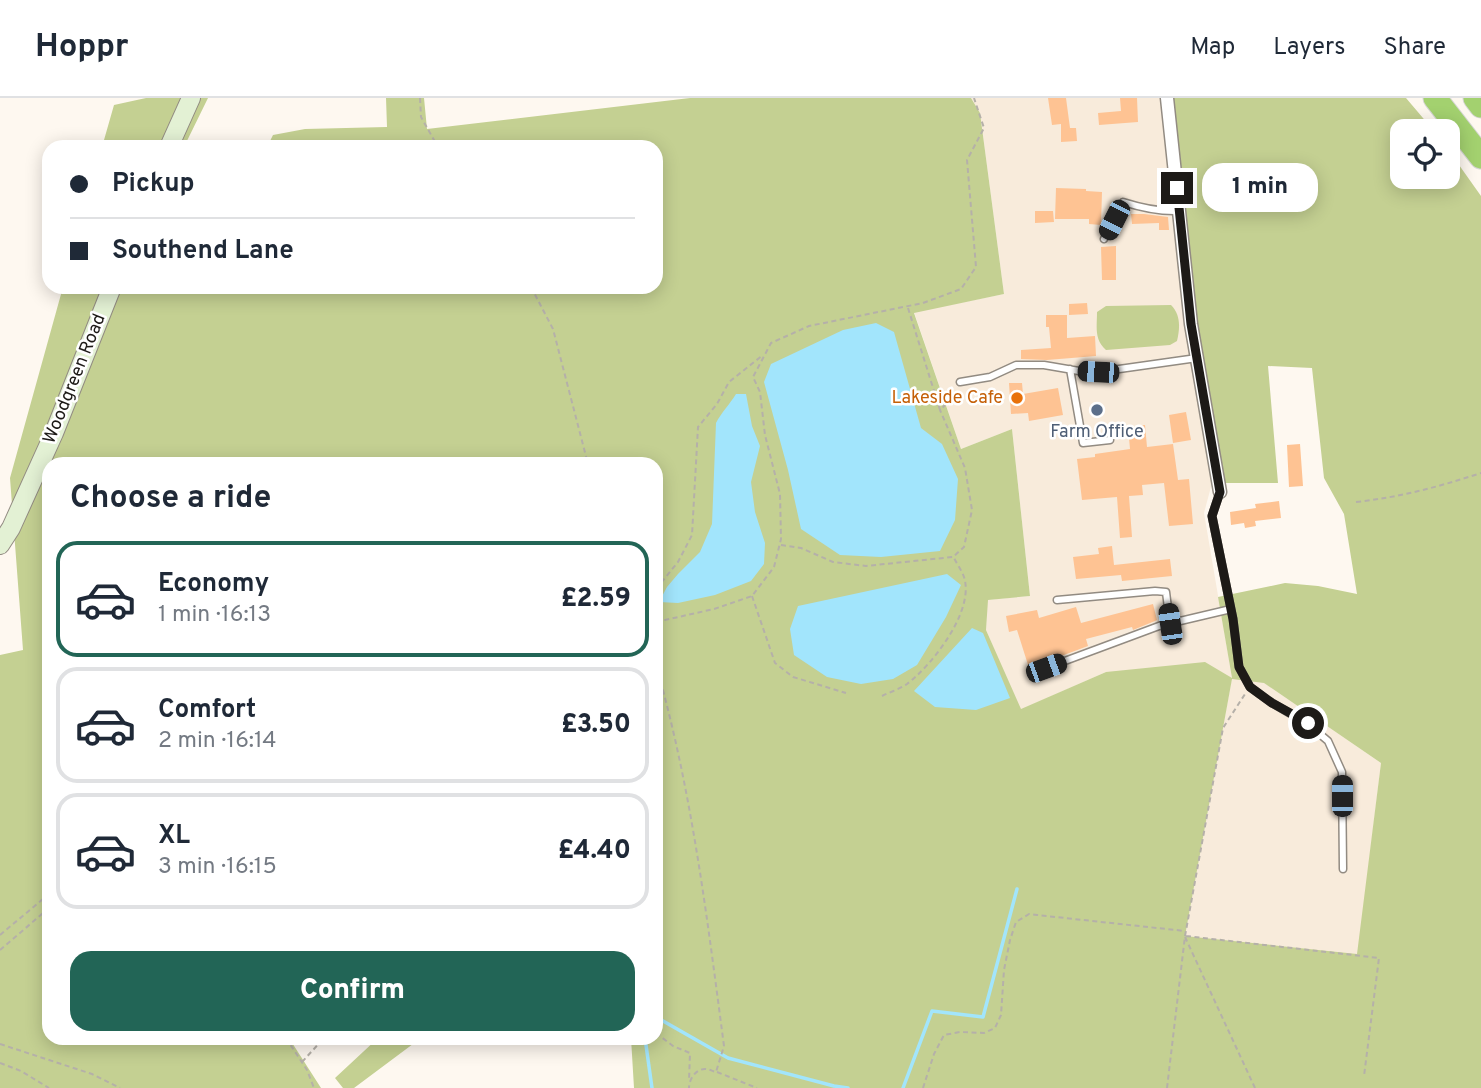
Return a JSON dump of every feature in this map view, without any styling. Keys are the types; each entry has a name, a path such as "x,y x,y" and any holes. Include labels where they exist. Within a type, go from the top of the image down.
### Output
{"highway":[{"path":"1435,98 1481,157"},
{"path":"1475,98 1481,106"}],"street":[{"path":"173,140 191,98"},
{"path":"1167,98 1191,324 1220,492"},
{"name":"Woodgreen Road","path":"43,457 109,294"},
{"name":"Woodgreen Road","path":"0,545 11,528 42,460"}],"lane":[{"path":"1104,239 1123,202 1142,208 1179,211"},
{"path":"960,382 990,377 1016,365 1044,365 1098,372 1197,358"},
{"path":"1070,369 1083,443 1110,440"},
{"path":"1220,492 1212,516 1231,609 1239,667 1250,687 1308,723 1328,741 1342,772 1343,869"},
{"path":"1057,600 1166,592 1170,624"},
{"path":"1046,668 1159,626 1231,609"}],"path":[{"path":"419,98 421,117 434,140"},
{"path":"663,620 714,609 752,596 774,567 781,539 780,494 765,435 760,392 753,377 771,343 809,326 923,303 961,289 976,267 967,160 984,128 974,98"},
{"path":"535,294 553,329 586,457"},
{"path":"780,545 801,548 833,562 866,566 953,557 964,547 972,510 965,468 940,410 908,306"},
{"path":"663,580 678,562 692,535 698,427 729,382 765,354"},
{"path":"940,410 953,397 960,382"},
{"path":"1356,502 1412,494 1481,473"},
{"path":"882,696 906,684 932,659 961,616 966,592 964,578 953,557"},
{"path":"752,596 775,663 793,677 846,693"},
{"path":"1167,1088 1185,936 1223,728 1250,687"},
{"path":"663,688 694,828 724,1046 716,1072"},
{"path":"0,934 42,900"},
{"path":"0,950 42,914"},
{"path":"923,1088 934,1054 944,1035 960,1032 984,1033 995,1028 1001,1014 1004,970 1016,922 1029,915 1037,915 1186,931"},
{"path":"1185,936 1379,958 1364,1076"},
{"path":"1185,936 1255,1088"},
{"path":"663,1038 690,1053 689,1088"},
{"path":"0,1044 92,1074 120,1088"},
{"path":"291,1045 307,1070 314,1088"},
{"path":"302,1062 318,1045"},
{"path":"0,1063 21,1071 49,1088"},
{"path":"689,1082 696,1072 705,1069 757,1088"}],"shaded area":[{"path":"971,98 1161,98 1212,483 1204,513 1232,678 1106,672 1020,710 986,630 987,600 1030,596 1012,429 961,449 914,312 1004,294 980,113"},
{"path":"1232,678 1263,682 1381,763 1358,955 1185,936"}],"green space":[{"path":"146,98 208,98 187,140 104,140 114,105"},
{"path":"386,98 424,98 427,129 690,98 971,98 980,113 1004,294 914,313 961,449 1012,429 1030,596 988,600 986,630 1021,709 1106,672 1205,662 1232,678 1218,597 1285,583 1357,594 1344,514 1324,478 1312,368 1268,366 1278,483 1212,483 1161,98 1406,98 1424,119 1390,119 1390,189 1460,189 1460,166 1481,196 1481,1088 634,1088 631,1045 663,1045 663,457 42,457 42,1045 293,1045 321,1088 0,1088 0,655 23,650 10,478 61,294 663,294 663,140 270,140 273,135 305,129 387,127","holes":["1232,679 1264,683 1381,763 1357,954 1185,936"]},
{"path":"1171,305 1177,313 1179,327 1177,341 1170,345 1106,350 1100,342 1097,312 1106,306"},
{"path":"370,1045 412,1045 354,1088 343,1088 335,1078"}],"water":[{"path":"876,323 894,332 921,428 942,444 958,479 955,520 940,551 881,557 840,555 801,529 764,382 771,364 843,330"},
{"path":"736,394 746,394 752,426 760,446 751,482 755,512 765,543 764,564 751,581 715,595 678,603 663,602 667,587 700,552 712,524 716,423"},
{"path":"947,574 961,585 946,617 917,665 893,679 861,684 827,677 794,655 790,629 798,606"},
{"path":"972,628 983,633 1010,698 976,710 935,707 914,691"}],"building":[{"path":"1048,98 1066,98 1070,128 1076,128 1077,141 1061,142 1061,124 1052,125"},
{"path":"1120,98 1137,98 1138,122 1099,125 1098,113 1121,111"},
{"path":"1056,188 1102,192 1101,225 1089,224 1089,219 1055,219"},
{"path":"1035,211 1053,211 1054,222 1035,223"},
{"path":"1131,214 1168,217 1169,230 1159,230 1159,223 1132,224"},
{"path":"1116,246 1116,280 1102,280 1101,247"},
{"path":"1087,303 1088,314 1069,315 1069,304"},
{"path":"1046,315 1067,315 1067,338 1095,336 1096,356 1021,359 1021,350 1051,348"},
{"path":"1009,383 1022,383 1023,394 1058,388 1063,415 1029,421 1028,413 1011,414"},
{"name":"Farm Office","path":"1102,404 1103,415 1091,416 1090,406"},
{"path":"1186,412 1191,440 1173,443 1169,415"},
{"path":"1145,425 1147,447 1173,444 1178,480 1189,479 1193,524 1169,526 1164,483 1142,485 1143,495 1129,496 1132,537 1120,538 1117,497 1082,500 1077,459 1130,449 1128,427"},
{"path":"1300,444 1303,486 1289,487 1287,445"},
{"path":"1279,501 1281,518 1255,521 1256,526 1245,528 1244,523 1231,525 1230,512 1256,508 1255,504"},
{"path":"1112,546 1114,565 1170,559 1172,576 1122,581 1121,575 1076,579 1073,557 1099,554 1098,548"},
{"path":"1153,604 1157,620 1133,630 1132,627 1086,639 1088,646 1029,668 1017,630 1009,632 1006,616 1037,610 1039,618 1076,607 1081,623"}],"waterway":[{"path":"903,1088 932,1011 983,1017 1017,889"},
{"path":"663,1021 728,1058 848,1088"},
{"path":"646,1045 652,1088"}],"place":[{"name":"Lakeside Cafe","path":"1017,398"},
{"name":"Farm Office","path":"1097,410"}],"route":[{"path":"1177,188 1191,324 1220,492 1212,516 1233,619 1239,667 1250,687 1308,723"}]}
